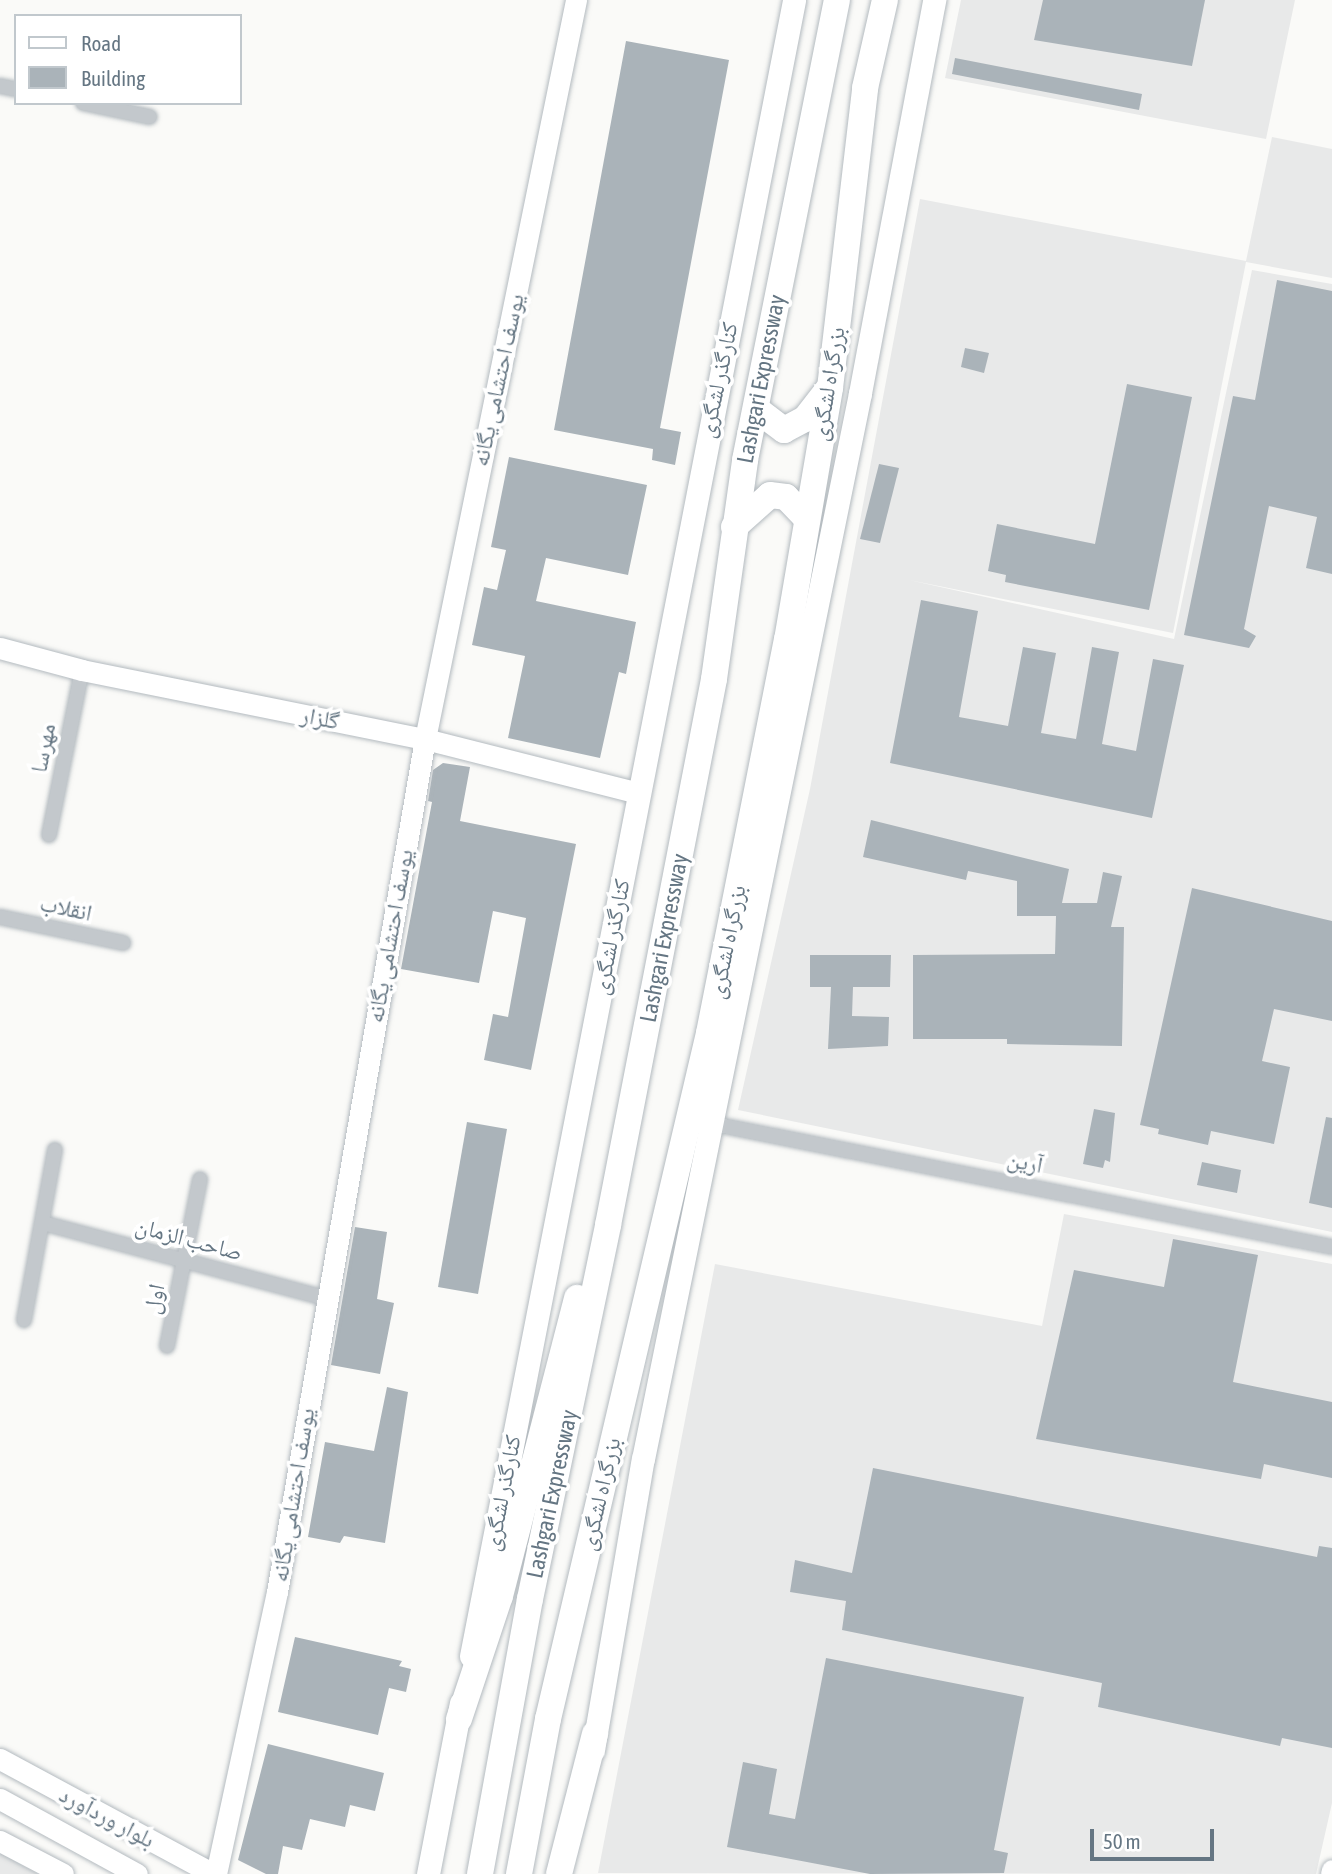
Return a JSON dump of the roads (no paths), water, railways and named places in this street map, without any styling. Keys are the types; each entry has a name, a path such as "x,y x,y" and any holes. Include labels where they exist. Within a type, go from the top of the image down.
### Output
{"highway":[{"name":"Lashgari Expressway","path":"480,1874 530,1599 608,1225 714,679 734,527 838,0"},
{"name":"بزرگراه لشگری","path":"519,1874 548,1719 709,1032 787,640 805,517 830,388 866,88 885,0"},
{"path":"756,409 784,430 804,419 830,388"},
{"path":"734,527 770,495 786,497 805,517"},
{"path":"458,1719 499,1596 557,1362 580,1287 608,1225"},
{"path":"559,1874 595,1734"}],"main road":[{"name":"کنارگذر لشگری","path":"428,1874 639,793 692,504 794,0"},
{"path":"572,1874 595,1734 709,1123 860,393 934,0"}],"street":[{"name":"یوسف احتشامی یگانه","path":"215,1874 277,1592 325,1298 425,739 576,0"},
{"path":"93,105 150,117"},
{"name":"گلزار","path":"0,648 82,670 425,739 639,793"},
{"name":"مهرسا","path":"49,835 82,670"},
{"name":"انقلاب","path":"0,917 123,943"},
{"name":"آرین","path":"709,1123 1332,1247"},
{"path":"24,1320 55,1150"},
{"name":"اول","path":"167,1346 201,1179"},
{"name":"صاحب الزمان","path":"43,1223 325,1298"},
{"name":"بلوار وردآورد","path":"0,1759 215,1874"},
{"name":"بلوار وردآورد","path":"0,1800 137,1874"},
{"path":"0,1841 62,1874"}]}
